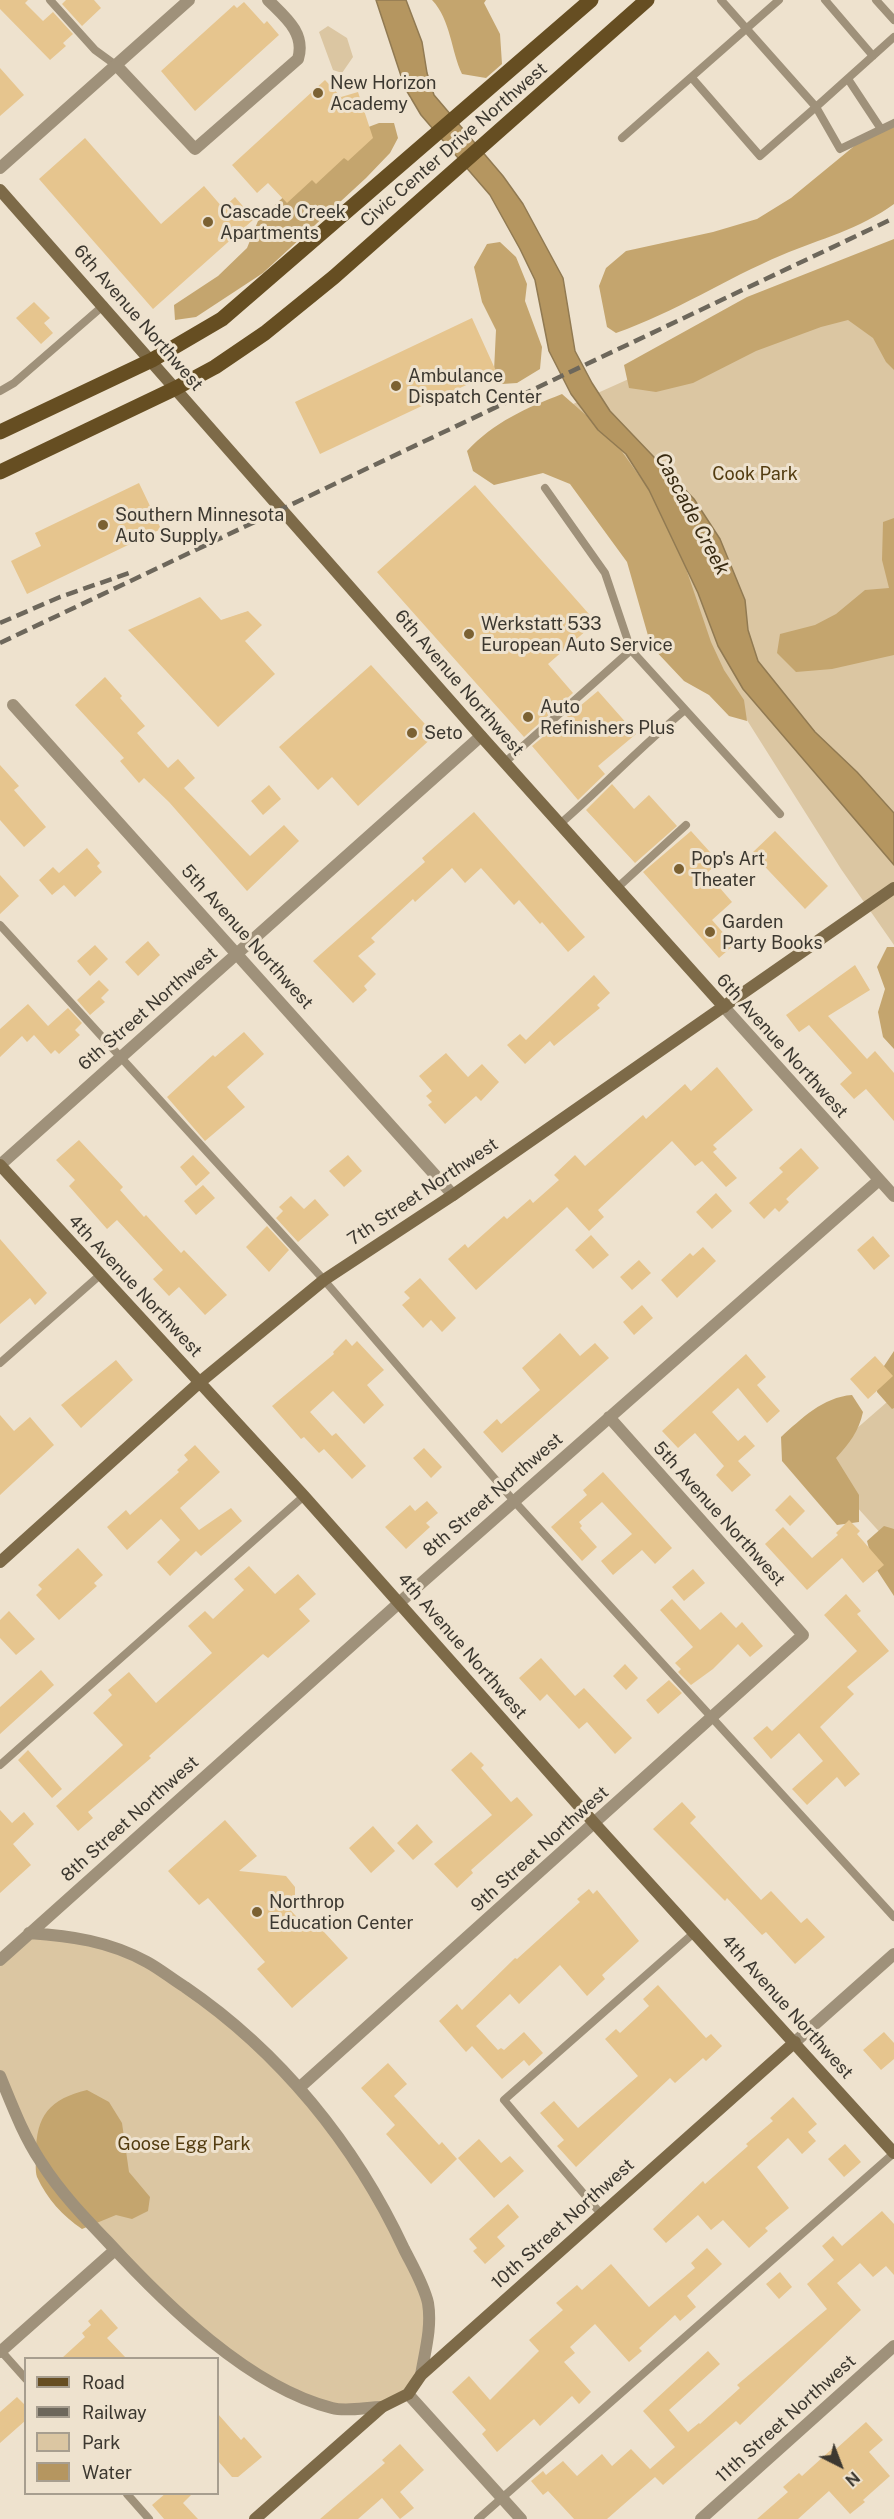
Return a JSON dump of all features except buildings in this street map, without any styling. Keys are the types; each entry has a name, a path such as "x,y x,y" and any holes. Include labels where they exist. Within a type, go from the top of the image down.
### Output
{"main road":[{"name":"Civic Center Drive Northwest","path":"0,432 152,360 198,334 238,307 591,0"},
{"name":"Civic Center Drive Northwest","path":"0,472 176,388 231,357 282,321 647,0"},
{"name":"6th Avenue Northwest","path":"0,190 104,305 504,762 724,1007"},
{"name":"7th Street Northwest","path":"0,1562 200,1382 324,1280 453,1195 894,888"},
{"name":"4th Avenue Northwest","path":"0,1165 400,1602 595,1824 894,2153"},
{"name":"10th Street Northwest","path":"408,2394 421,2375 795,2042"},
{"path":"255,2519 382,2406 408,2394"}],"street":[{"path":"0,168 189,0"},
{"path":"117,66 195,149 298,59 301,49 298,34 268,0"},
{"name":"5th Avenue Northwest","path":"13,705 453,1195"},
{"name":"6th Street Northwest","path":"0,1165 481,736"},
{"name":"6th Avenue Northwest","path":"724,1007 878,1181 894,1196"},
{"name":"8th Street Northwest","path":"4,1956 400,1602 878,1181"},
{"name":"5th Avenue Northwest","path":"609,1417 803,1635"},
{"name":"9th Street Northwest","path":"299,2088 803,1635"},
{"path":"29,1933 82,1937 147,1961 261,2047 299,2088 337,2134 374,2190 428,2301 429,2330 421,2375"},
{"path":"0,1942 4,1956"},
{"name":"10th Street Northwest","path":"795,2042 894,1953"},
{"path":"0,2076 17,2118 40,2162 71,2204 169,2306 224,2351 291,2394 335,2409 382,2406"},
{"path":"0,2351 115,2250"},
{"name":"11th Street Northwest","path":"701,2519 894,2346"},
{"path":"408,2394 521,2519"}],"lane":[{"path":"50,0 95,50 117,66"},
{"path":"721,0 816,107 840,149 894,123"},
{"path":"622,138 779,0"},
{"path":"825,0 873,56"},
{"path":"876,0 894,20"},
{"path":"692,78 760,156 873,56 893,42"},
{"path":"848,79 881,129"},
{"path":"0,391 14,383 104,305"},
{"path":"545,488 604,573 631,650 780,814"},
{"path":"504,762 631,650"},
{"path":"560,825 685,710"},
{"path":"616,888 686,825"},
{"path":"0,925 324,1280 514,1501 894,1917"},
{"path":"0,1363 100,1275"},
{"path":"0,1766 304,1496"},
{"path":"601,2214 504,2100 694,1932"},
{"path":"478,2519 894,2153"},
{"path":"0,2351 24,2377"},
{"path":"129,2495 149,2519"}],"green space":[{"path":"328,26 347,38 353,57 342,73 333,70 319,32"},
{"name":"Cook Park","path":"894,260 894,945 841,869 553,413"},
{"path":"894,1396 894,1548 817,1463"},
{"name":"Goose Egg Park","path":"29,1933 82,1937 147,1961 261,2047 337,2135 428,2301 421,2375 408,2394 361,2409 291,2394 169,2306 40,2162 0,2076 0,1960"}],"shaded area":[{"path":"432,0 486,0 484,3 500,34 502,64 486,78 462,74 447,26"},
{"path":"379,123 394,123 398,138 390,153 366,178 263,273 196,317 175,320 174,305 218,276 247,248 258,221 350,134"},
{"path":"894,126 894,204 854,227 761,264 638,325 616,333 607,327 599,286 606,268 626,251 713,232 757,219 791,198 858,143"},
{"path":"894,239 894,370 886,362 873,338 848,320 821,327 756,351 693,383 656,392 629,388 624,365 747,297"},
{"path":"500,242 516,257 527,284 525,301 542,347 540,369 517,383 502,384 494,371 496,330 482,302 474,267 487,244"},
{"path":"562,394 613,439 660,505 677,542 711,642 724,670 744,700 747,721 729,716 709,695 684,681 651,646 627,562 570,484 543,473 494,485 473,471 467,451 477,441 511,417"},
{"path":"894,518 894,655 832,669 796,672 777,653 780,634 815,625 836,614 865,590 889,588 882,560 883,522"},
{"path":"887,947 894,947 894,1049 883,1037 878,1012 885,989 877,967"},
{"path":"894,1351 894,1408 892,1409 877,1392 878,1375"},
{"path":"852,1395 863,1412 853,1437 836,1458 859,1495 859,1522 837,1525 782,1461 781,1437 822,1404"},
{"path":"884,1526 894,1529 894,1596 873,1564 867,1541"},
{"path":"87,2090 109,2102 122,2123 129,2172 150,2197 148,2211 132,2219 116,2215 82,2229 62,2213 41,2185 36,2175 36,2154 39,2129 48,2111 63,2098"}],"water":[{"name":"Cascade Creek","path":"376,0 406,0 422,42 427,73 434,95 503,176 523,204 563,278 575,351 592,383 610,411 694,499 720,539 745,600 748,630 758,661 815,732 857,772 894,813 894,865 743,689 718,646 698,593 649,490 626,454 598,430 571,394 549,351 535,280 490,195 421,115 405,88"}],"railway":[{"path":"0,643 894,218"},
{"path":"0,623 60,597 132,572"}],"place":[{"name":"New Horizon Academy","path":"318,93"},
{"name":"Cascade Creek Apartments","path":"208,222"},
{"name":"Ambulance Dispatch Center","path":"396,386"},
{"name":"Southern Minnesota Auto Supply","path":"103,525"},
{"name":"Werkstatt 533 European Auto Service","path":"469,634"},
{"name":"Auto Refinishers Plus","path":"528,717"},
{"name":"Seto","path":"412,733"},
{"name":"Pop's Art Theater","path":"679,869"},
{"name":"Garden Party Books","path":"710,932"},
{"name":"Northrop Education Center","path":"257,1912"}]}
